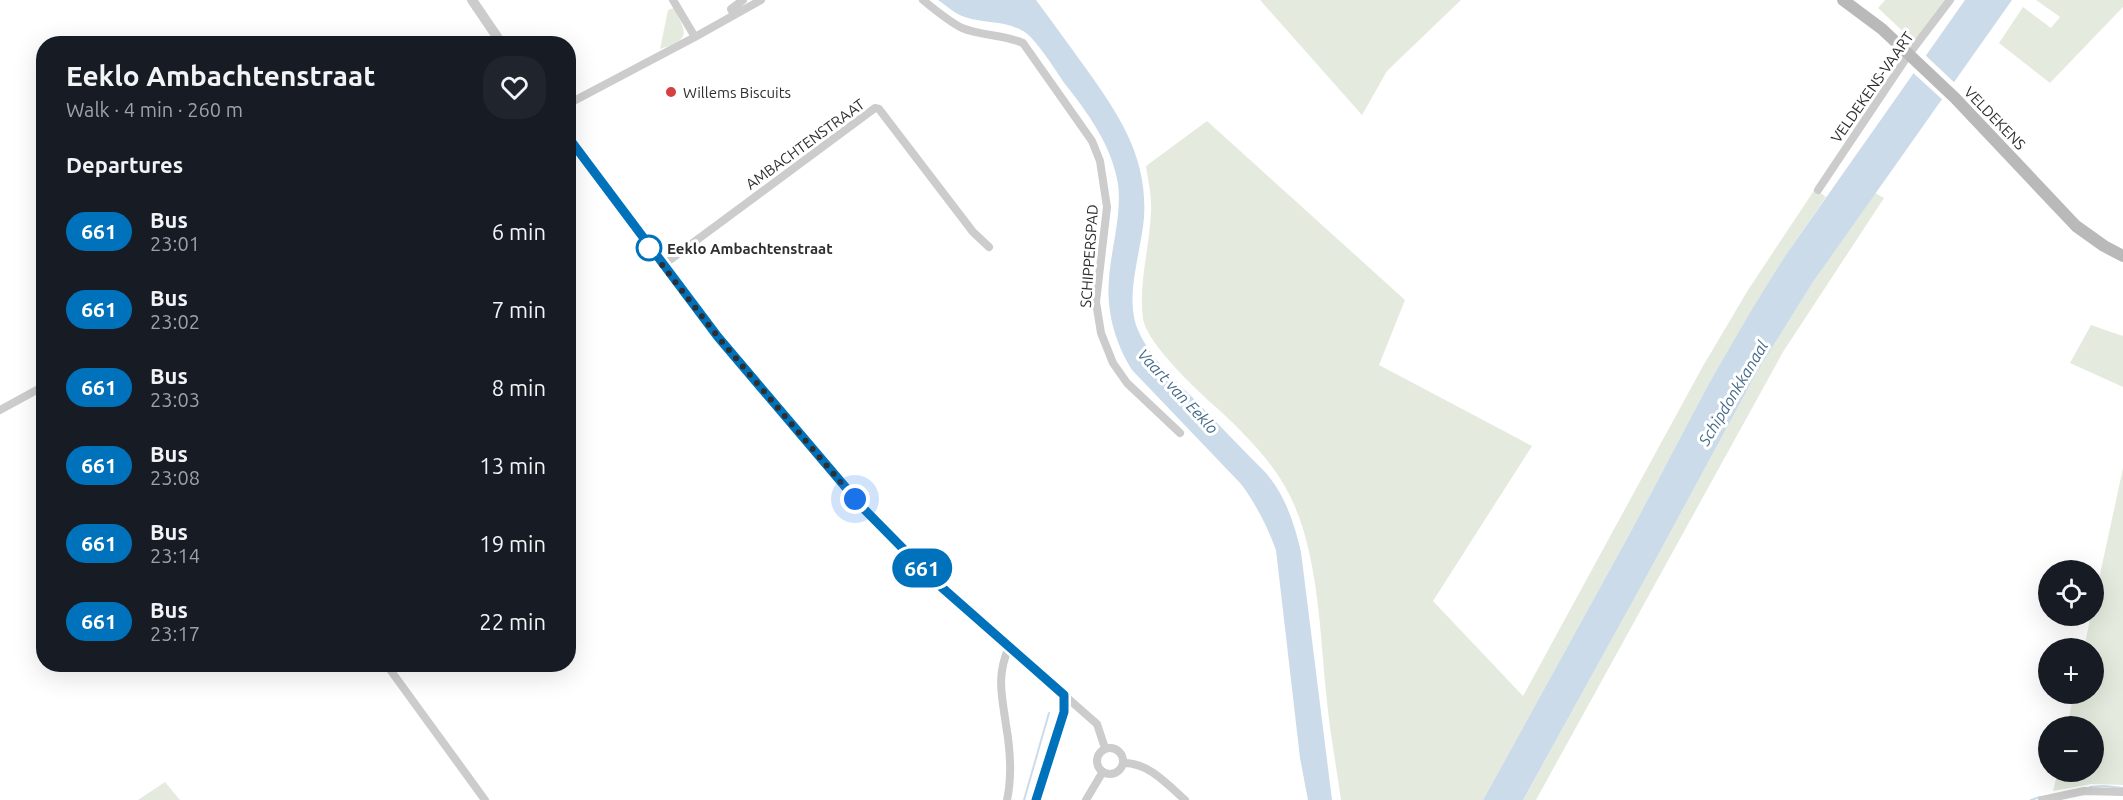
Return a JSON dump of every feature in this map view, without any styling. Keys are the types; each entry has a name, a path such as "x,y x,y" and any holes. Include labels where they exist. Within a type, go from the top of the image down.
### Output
{"main road":[{"name":"VELDEKENS","path":"1844,0 1868,17 1955,98 2076,226 2123,256"},
{"path":"1036,800 1064,712 1064,695"}],"street":[{"path":"472,0 497,36"},
{"path":"673,0 695,37"},
{"path":"734,15 731,9 743,0"},
{"path":"576,100 761,0"},
{"name":"SCHIPPERSPAD","path":"923,0 945,18 964,29 1009,37 1023,43 1092,141 1100,161 1107,207 1096,302 1101,333 1113,363 1127,383 1180,433"},
{"name":"VELDEKENS-VAART","path":"1818,190 1950,0"},
{"name":"AMBACHTENSTRAAT","path":"663,265 875,108 879,109 973,232 989,247"},
{"path":"576,148 718,337 872,519 939,585 1097,724 1106,748"},
{"path":"0,410 36,391"},
{"path":"1007,800 1009,783 1007,728 1000,674 1009,647"},
{"path":"392,672 485,800"},
{"path":"1106,748 1116,749 1122,755 1124,763 1121,770 1115,774 1109,775 1102,772 1096,763 1097,757 1106,748"},
{"path":"1124,763 1143,766 1185,800"},
{"path":"1086,800 1102,772"},
{"path":"2042,800 2084,791 2123,792"}],"shaded area":[{"path":"1260,0 1461,0 1387,71 1362,115"},
{"path":"1885,0 1946,0 1914,42 1878,8"},
{"path":"2036,0 2123,0 2123,7 2050,83 1999,43 2023,7 2051,28 2060,17"},
{"path":"674,8 684,34 677,42 660,49 668,10"},
{"path":"1207,121 1405,300 1379,365 1532,446 1433,601 1523,696 1703,366 1748,290 1815,189 1826,197 1785,256 1708,385 1630,533 1483,800 1341,800 1329,719 1312,567 1307,542 1290,496 1276,472 1258,450 1175,367 1147,330 1142,306 1151,205 1146,166"},
{"path":"1875,193 1884,198 1783,352 1536,800 1523,800 1757,372 1813,282"},
{"path":"2091,325 2123,336 2123,387 2070,363"},
{"path":"2123,468 2123,785 2091,784 2053,791 2055,782 2104,782 2104,716 2069,716 2072,704 2104,704 2104,638 2086,638 2089,626 2104,626 2103,560"},
{"path":"165,782 180,800 138,800"}],"water":[{"name":"Vaart van Eeklo","path":"938,0 1036,0 1121,121 1136,157 1144,196 1144,218 1133,290 1134,317 1138,330 1149,350 1171,376 1265,472 1288,509 1301,552 1332,800 1308,800 1300,758 1276,550 1265,524 1241,484 1132,370 1116,338 1110,315 1108,291 1119,196 1115,170 1105,143 1031,37 1012,26 961,16"},
{"name":"Schipdonkkanaal","path":"1965,0 2012,0 1813,282 1757,372 1523,800 1483,800 1630,533 1708,385 1751,311 1785,256"}],"pier":[{"path":"1923,53 1957,85 1945,102 1911,71"}],"waterway":[{"path":"1024,800 1049,713"},
{"path":"2090,787 2123,788"},
{"path":"2031,800 2040,797"}],"bus line":[{"name":"661","path":"576,148 718,337 864,509 939,585 1064,695 1064,712 1036,800"}],"place":[{"name":"Willems Biscuits","path":"671,92"},
{"name":"Eeklo Ambachtenstraat","path":"649,248"}],"route":[{"path":"649,248 718,337 855,499"}]}
